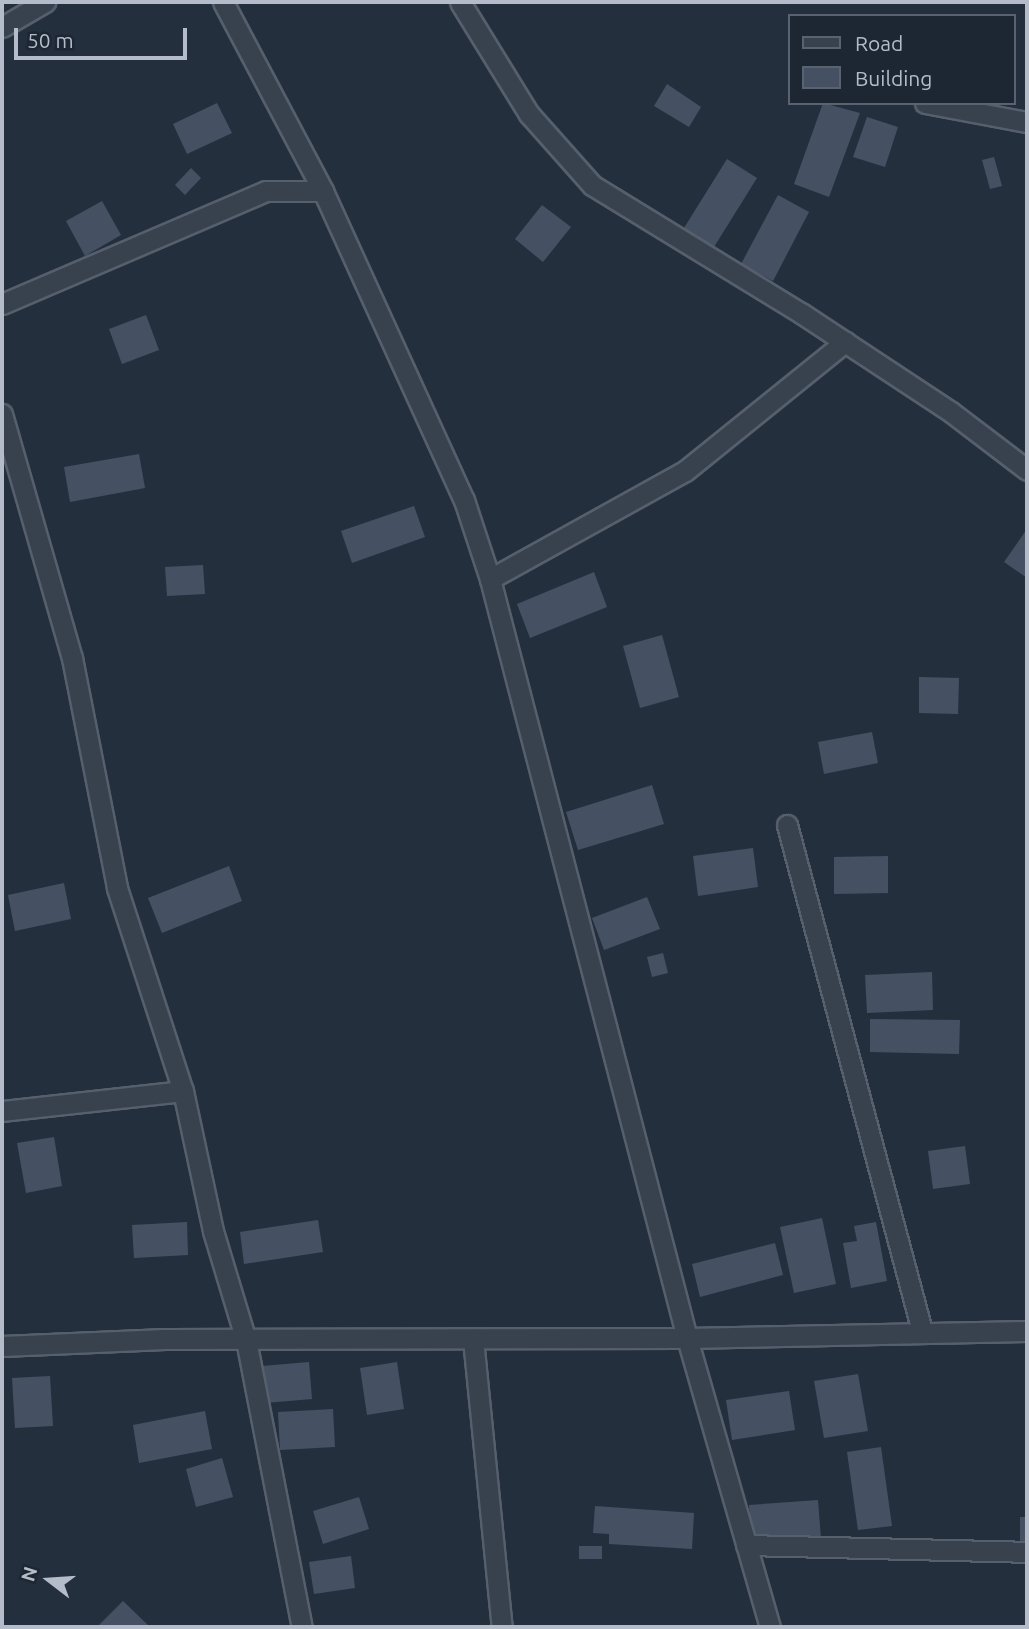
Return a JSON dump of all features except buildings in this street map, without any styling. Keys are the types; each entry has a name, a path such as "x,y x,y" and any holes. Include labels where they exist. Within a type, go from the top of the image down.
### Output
{"street":[{"path":"2,27 45,2"},
{"path":"223,2 323,191 464,500 490,579 687,1338 770,1627"},
{"path":"460,2 528,114 592,185 845,342 951,412 1027,470"},
{"path":"936,105 1027,122"},
{"path":"2,304 266,191 323,191"},
{"path":"490,579 685,471 845,342"},
{"path":"3,423 72,657 117,888 183,1091 213,1231 246,1340 300,1620 283,1627"},
{"path":"787,825 922,1331"},
{"path":"2,1111 183,1091"},
{"path":"2,1346 246,1340 687,1338 922,1331 1027,1331"},
{"path":"472,1339 502,1627"},
{"path":"746,1545 1027,1552"}]}
